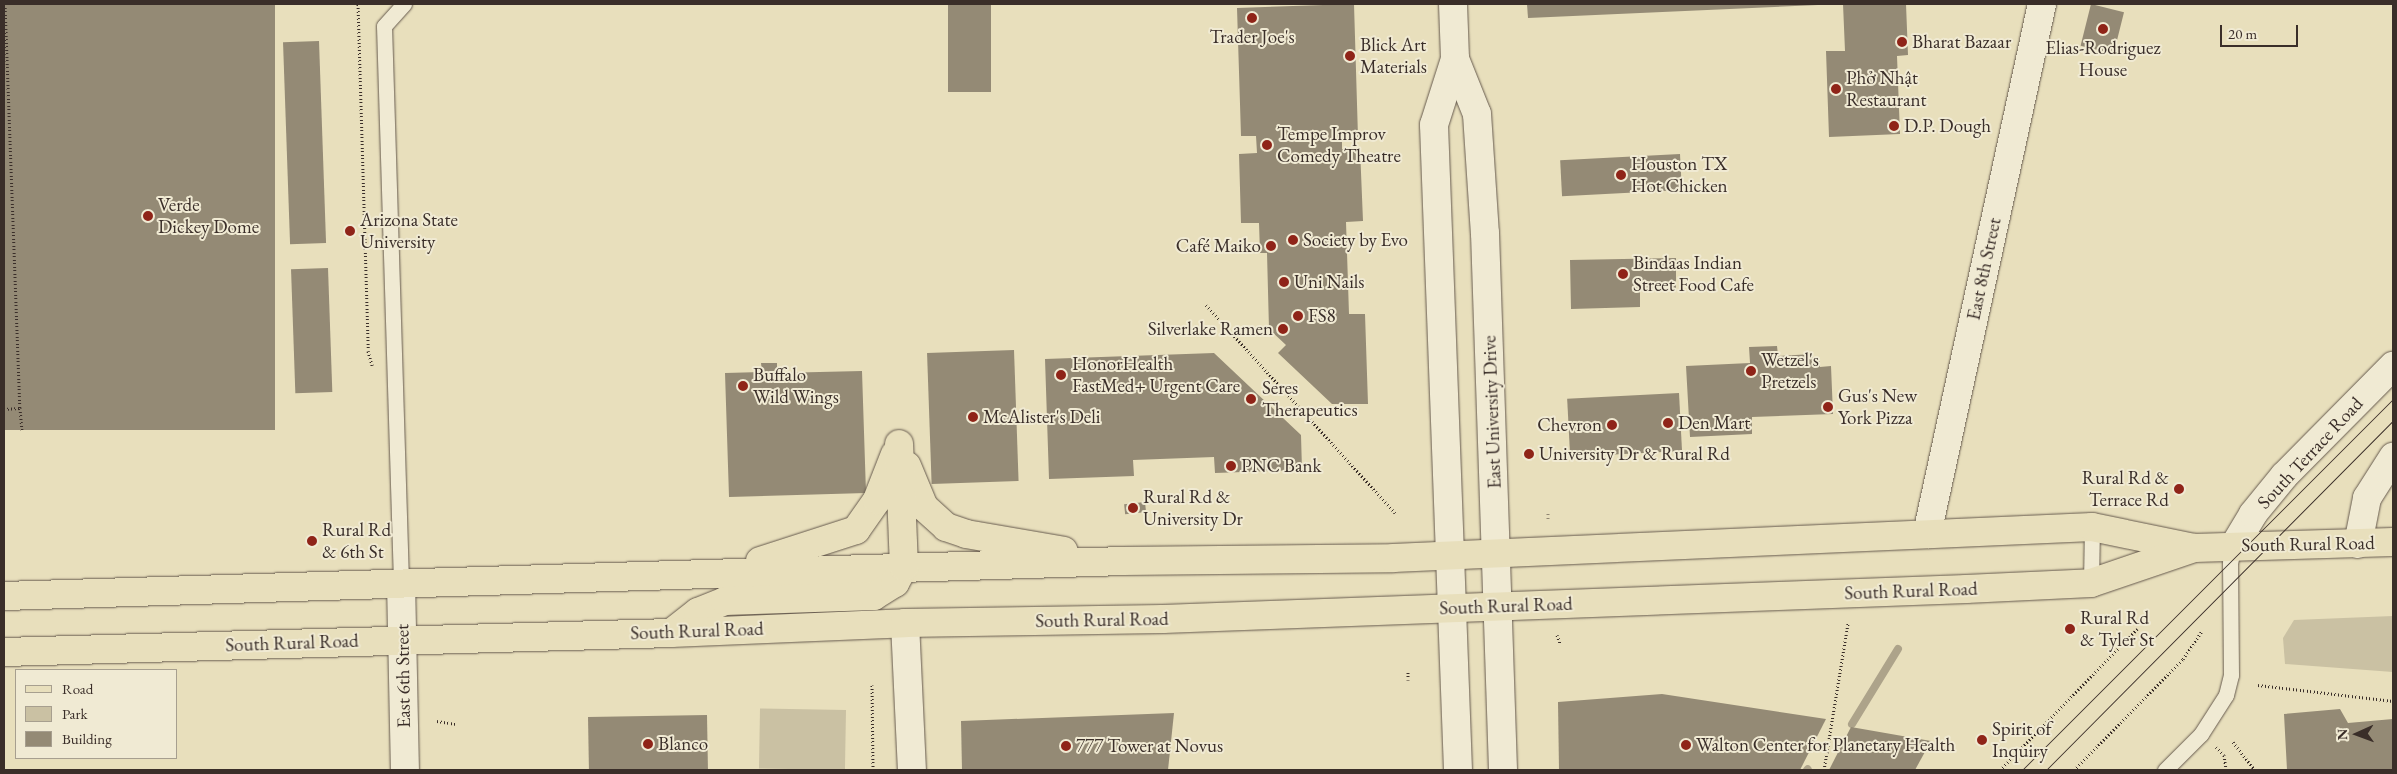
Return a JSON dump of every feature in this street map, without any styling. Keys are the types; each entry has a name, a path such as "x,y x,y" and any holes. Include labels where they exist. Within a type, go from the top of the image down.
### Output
{"main road":[{"name":"East University Drive","path":"1452,4 1455,59 1477,114 1498,554 1504,770"},
{"name":"East 8th Street","path":"1927,534 2042,4"},
{"name":"East University Drive","path":"1455,59 1434,125 1450,609 1458,770"},
{"name":"South Terrace Road","path":"2234,546 2253,514 2284,476 2393,366"},
{"path":"899,444 912,485 924,507 946,527 966,534 1122,561"},
{"path":"670,633 698,612 725,601 874,596 895,583 904,567 899,444"},
{"path":"722,572 856,530 877,500 899,444"},
{"path":"2358,544 2367,498 2393,456"},
{"name":"South Rural Road","path":"4,596 722,572 1122,561 1449,556 2092,527 2194,548 2393,542"},
{"name":"South Rural Road","path":"4,652 670,633 905,622 1163,619 2091,583 2194,548"},
{"name":"East 6th Street","path":"401,582 405,770"},
{"path":"905,622 912,770"}],"lane":[{"path":"401,582 384,26 404,4"},
{"path":"2091,583 2092,527"},
{"path":"2165,770 2201,734 2226,695 2231,675 2230,563 2234,546"}],"path":[{"path":"5,4 5,12"},
{"path":"5,4 22,430"},
{"path":"1206,304 1394,513"},
{"path":"4,409 20,408"},
{"path":"1824,770 1848,623"},
{"path":"2000,770 2137,629"},
{"path":"2074,770 2183,659 2202,631"},
{"path":"1557,635 1560,642"},
{"path":"1408,672 1408,680"},
{"path":"872,685 873,770"},
{"path":"2258,685 2393,701"},
{"path":"436,721 456,724"},
{"path":"2233,742 2255,770"}],"green space":[{"path":"2393,616 2393,672 2285,664 2283,638 2294,620"},
{"path":"760,708 846,710 845,770 759,768"}],"building":[{"name":"Verde Dickey Dome","path":"4,4 275,4 275,430 4,430"},
{"path":"948,4 991,4 991,92 948,92"},
{"path":"1354,4 1358,137 1342,138 1342,149 1360,148 1363,221 1346,222 1349,314 1365,314 1368,404 1332,404 1278,353 1286,345 1269,329 1267,253 1260,253 1259,223 1241,223 1239,154 1257,153 1256,136 1241,136 1237,8"},
{"path":"1527,4 1818,4 1818,5 1528,18"},
{"path":"1843,4 1906,4 1908,55 1897,56 1900,134 1829,137 1826,51 1845,51"},
{"name":"Elias-Rodriguez House","path":"2091,4 2124,12 2114,54 2081,46"},
{"path":"319,41 326,243 290,244 283,42"},
{"name":"Houston TX Hot Chicken","path":"1680,154 1682,190 1562,196 1560,160"},
{"name":"Bindaas Indian Street Food Cafe","path":"1676,258 1676,288 1640,289 1640,307 1571,309 1570,260"},
{"path":"328,268 332,392 295,393 291,269"},
{"path":"1777,346 1778,356 1813,354 1813,361 1820,361 1820,367 1831,366 1833,414 1752,417 1752,434 1690,437 1686,366 1750,363 1749,347"},
{"name":"McAlister's Deli","path":"1014,350 1019,481 932,484 927,353"},
{"path":"1214,353 1301,435 1302,470 1215,473 1214,457 1133,460 1134,476 1049,479 1045,359"},
{"path":"761,363 777,363 777,373 862,371 866,493 729,497 725,373 762,372"},
{"name":"Chevron","path":"1679,393 1682,451 1570,457 1567,399"},
{"path":"1526,448 1533,448 1533,460 1526,460"},
{"path":"1145,502 1146,512 1125,514 1124,504"},
{"name":"Walton Center for Planetary Health","path":"1662,694 1826,719 1800,770 1559,770 1558,702"},
{"path":"2340,709 2348,723 2393,719 2393,770 2287,770 2284,714"},
{"name":"777 Tower at Novus","path":"1174,713 1168,770 962,770 961,721"},
{"name":"Blanco","path":"707,715 708,770 589,770 588,717"},
{"name":"Walton Center for Planetary Health","path":"1851,727 1931,741 1915,770 1829,770"}],"waterway":[{"path":"1852,724 1898,649"}],"tram line":[{"path":"2022,770 2393,399"},
{"path":"2046,770 2393,421"}],"place":[{"name":"Trader Joe's","path":"1252,18"},
{"name":"Elias-Rodriguez House","path":"2103,29"},
{"name":"Bharat Bazaar","path":"1902,42"},
{"name":"Blick Art Materials","path":"1350,56"},
{"name":"Phở Nhật Restaurant","path":"1836,89"},
{"name":"D.P. Dough","path":"1894,126"},
{"name":"Tempe Improv Comedy Theatre","path":"1267,145"},
{"name":"Houston TX Hot Chicken","path":"1621,175"},
{"name":"Verde Dickey Dome","path":"148,216"},
{"name":"Arizona State University","path":"350,231"},
{"name":"Society by Evo","path":"1293,240"},
{"name":"Café Maiko","path":"1271,246"},
{"name":"Bindaas Indian Street Food Cafe","path":"1623,274"},
{"name":"Uni Nails","path":"1284,282"},
{"name":"FS8","path":"1298,316"},
{"name":"Silverlake Ramen","path":"1283,329"},
{"name":"Wetzel's Pretzels","path":"1751,371"},
{"name":"HonorHealth FastMed+ Urgent Care","path":"1061,375"},
{"name":"Buffalo Wild Wings","path":"743,386"},
{"name":"Seres Therapeutics","path":"1251,399"},
{"name":"Gus's New York Pizza","path":"1828,407"},
{"name":"McAlister's Deli","path":"973,417"},
{"name":"Den Mart","path":"1668,423"},
{"name":"Chevron","path":"1612,425"},
{"name":"University Dr & Rural Rd","path":"1529,454"},
{"name":"PNC Bank","path":"1231,466"},
{"name":"Rural Rd & Terrace Rd","path":"2179,489"},
{"name":"Rural Rd & University Dr","path":"1133,508"},
{"name":"Rural Rd & 6th St","path":"312,541"},
{"name":"Rural Rd & Tyler St","path":"2070,629"},
{"name":"Spirit of Inquiry","path":"1982,740"},
{"name":"Blanco","path":"648,744"},
{"name":"Walton Center for Planetary Health","path":"1686,745"},
{"name":"777 Tower at Novus","path":"1066,746"}]}
